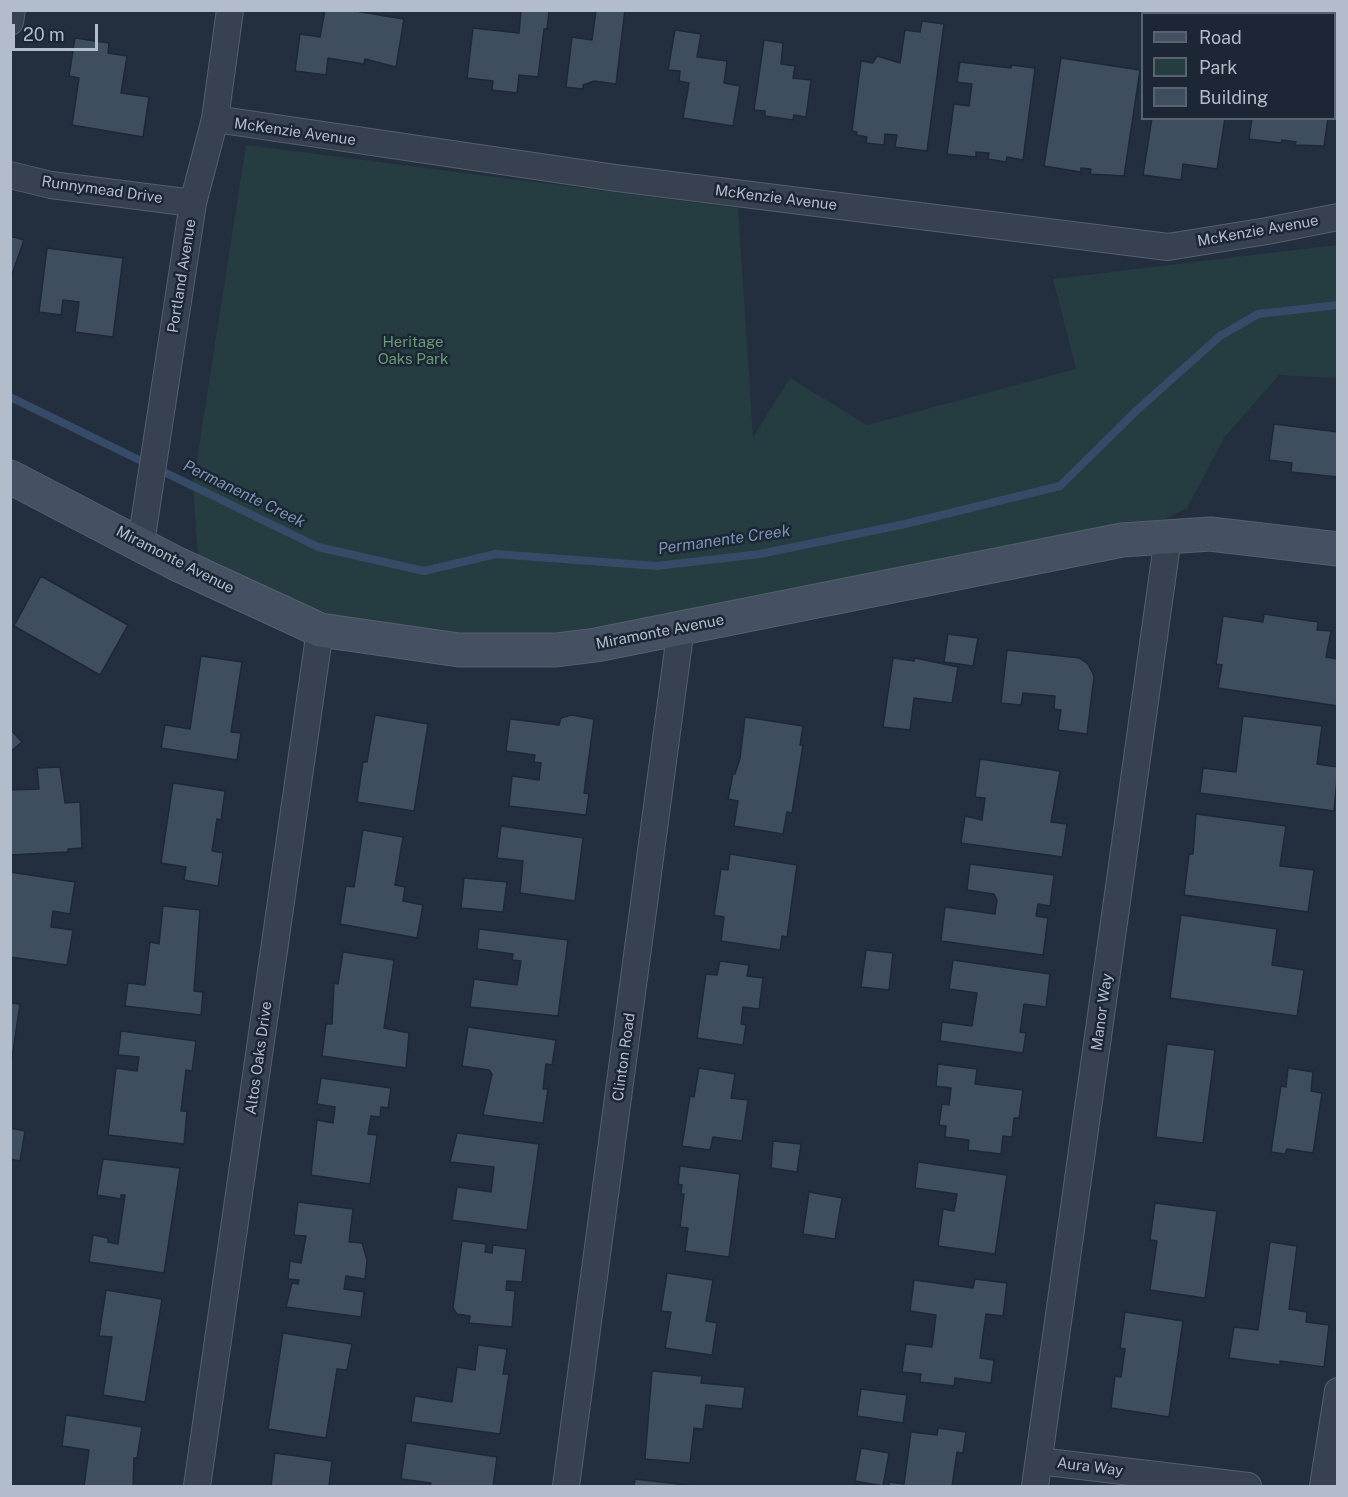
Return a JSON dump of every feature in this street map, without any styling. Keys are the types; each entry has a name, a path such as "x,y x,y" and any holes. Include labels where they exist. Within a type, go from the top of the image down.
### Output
{"street":[{"path":"10,22 12,10"},
{"name":"Portland Avenue","path":"141,543 194,203 215,119 230,10"},
{"name":"McKenzie Avenue","path":"215,119 616,178 1168,247 1338,217"},
{"name":"Runnymead Drive","path":"10,175 51,185 194,203"},
{"name":"Miramonte Avenue","path":"10,477 141,543 177,564 320,630 459,650 556,650 596,645 1122,540 1210,534 1254,537 1338,549"},
{"name":"Manor Way","path":"1035,1486 1168,537"},
{"name":"Clinton Road","path":"566,1486 681,627"},
{"name":"Altos Oaks Drive","path":"197,1486 320,630"},
{"path":"1323,1486 1338,1391"},
{"name":"Aura Way","path":"1039,1461 1248,1486"}],"green space":[{"name":"Heritage Oaks Park","path":"246,145 738,208 753,437 790,378 867,425 1076,369 1053,279 1337,245 1337,378 1279,375 1224,438 1187,508 1122,540 924,578 459,650 364,637 199,572 193,485"}],"building":[{"path":"325,10 349,10 404,19 396,67 365,59 364,64 328,58 326,75 295,71 300,34 320,37"},
{"path":"521,10 549,11 547,29 544,29 538,77 519,75 517,93 492,90 493,81 467,78 473,28 519,33"},
{"path":"596,10 625,10 616,84 594,81 583,85 583,89 566,87 572,37 592,40"},
{"path":"922,21 944,24 927,151 895,147 897,135 885,134 884,145 866,143 867,137 856,135 857,132 852,131 861,61 873,63 877,56 900,63 905,30 920,32"},
{"path":"675,30 701,34 697,57 727,61 724,83 740,86 733,126 683,118 689,83 679,81 680,71 668,70"},
{"path":"75,38 109,43 108,53 127,56 121,93 149,97 143,137 72,125 79,78 69,76"},
{"path":"764,40 783,43 781,64 795,66 793,78 811,80 806,117 794,115 793,120 765,116 765,111 754,110"},
{"path":"1061,58 1140,70 1124,176 1090,174 1091,169 1081,168 1081,172 1044,166"},
{"path":"960,62 1011,68 1012,65 1035,68 1023,160 1007,157 1006,162 988,159 989,153 976,152 976,157 947,154 954,104 969,106 972,84 957,82"},
{"path":"1152,120 1225,120 1217,169 1183,164 1181,180 1143,175"},
{"path":"1252,120 1328,120 1324,146 1295,145 1296,142 1282,140 1281,143 1249,139"},
{"path":"10,236 24,240 10,280"},
{"path":"47,248 123,258 113,337 75,332 79,302 63,300 61,315 39,312"},
{"path":"1274,424 1338,432 1338,477 1291,472 1292,463 1269,460"},
{"path":"41,576 128,625 100,675 14,626"},
{"path":"1264,614 1318,622 1317,630 1331,631 1326,657 1338,659 1338,706 1218,688 1222,665 1216,664 1223,616 1263,622"},
{"path":"948,634 978,638 973,666 944,662"},
{"path":"1007,650 1079,658 1088,664 1094,676 1087,734 1058,730 1061,710 1054,709 1055,696 1023,693 1021,705 1001,703"},
{"path":"201,656 242,662 231,732 241,733 237,760 161,748 165,725 190,729"},
{"path":"893,658 914,661 915,658 958,667 952,703 914,698 910,730 883,727"},
{"path":"375,715 428,724 414,811 357,802 363,762 367,762"},
{"path":"571,715 594,719 584,793 589,794 586,815 509,806 512,776 539,780 541,763 534,762 535,755 506,751 510,719 559,725 561,718"},
{"path":"1243,716 1322,726 1317,764 1338,767 1334,811 1200,793 1203,768 1236,772"},
{"path":"745,717 803,726 800,745 803,745 792,813 787,812 783,834 734,826 738,801 728,799 733,774 735,774 740,758"},
{"path":"10,729 22,742 10,752"},
{"path":"980,759 1060,771 1051,822 1067,824 1062,857 961,843 965,816 982,820 985,798 975,797"},
{"path":"60,767 65,803 80,802 82,848 68,849 68,852 10,855 10,790 39,789 37,768"},
{"path":"173,783 225,791 221,820 217,819 212,851 223,853 218,886 184,880 186,867 161,863"},
{"path":"1196,814 1286,826 1280,866 1314,870 1308,912 1184,895 1189,854 1193,854"},
{"path":"501,826 583,838 575,901 520,893 523,861 497,858"},
{"path":"363,830 403,837 395,885 405,887 403,901 423,905 417,938 340,924 346,886 354,887"},
{"path":"730,854 797,865 787,937 782,936 780,950 721,941 724,917 714,915 721,869 728,870"},
{"path":"970,864 1054,875 1050,906 1038,904 1036,916 1048,918 1043,955 941,941 945,907 995,914 997,900 994,894 967,890"},
{"path":"10,872 75,882 70,914 53,911 51,927 73,930 67,965 10,957"},
{"path":"464,878 507,882 503,912 461,908"},
{"path":"163,906 200,910 194,991 203,992 201,1015 125,1006 128,983 145,985 150,942 159,944"},
{"path":"1181,915 1277,929 1272,965 1304,970 1297,1016 1170,998"},
{"path":"479,929 568,940 558,1016 470,1007 474,979 517,985 521,961 512,960 513,954 477,949"},
{"path":"866,950 893,953 889,990 861,987"},
{"path":"343,952 394,960 384,1028 409,1033 406,1068 322,1056 326,1024 332,1024 334,983 338,984"},
{"path":"953,960 1050,974 1046,1007 1024,1004 1020,1032 1026,1033 1023,1053 940,1041 942,1022 972,1026 977,993 949,989"},
{"path":"720,961 749,965 747,976 763,978 759,1009 743,1007 741,1024 746,1025 743,1045 697,1038 706,974 717,975"},
{"path":"10,1003 20,1004 12,1058 10,1057"},
{"path":"468,1027 556,1040 552,1065 546,1064 543,1089 548,1089 543,1123 483,1115 492,1074 489,1070 462,1066"},
{"path":"121,1031 196,1041 192,1071 186,1070 181,1111 187,1111 184,1144 108,1135 116,1068 137,1071 139,1057 118,1055"},
{"path":"1167,1044 1215,1050 1203,1143 1156,1137"},
{"path":"938,1064 977,1069 975,1084 1023,1090 1019,1118 1014,1118 1012,1137 1003,1136 1001,1154 968,1150 969,1140 945,1137 946,1126 939,1125 942,1104 949,1105 951,1088 936,1086"},
{"path":"699,1068 735,1074 731,1098 748,1100 742,1141 713,1137 710,1150 682,1146 690,1096 694,1097"},
{"path":"1288,1068 1313,1072 1311,1091 1322,1093 1313,1153 1287,1149 1285,1154 1271,1152 1281,1086 1286,1087"},
{"path":"321,1078 391,1088 388,1108 381,1107 380,1117 371,1116 368,1134 377,1135 370,1184 311,1175 317,1120 333,1123 335,1107 317,1104"},
{"path":"10,1128 25,1131 20,1161 10,1159"},
{"path":"457,1133 539,1144 527,1230 452,1220 457,1187 491,1192 494,1167 450,1162"},
{"path":"773,1141 801,1144 797,1172 771,1168"},
{"path":"103,1159 180,1168 164,1273 89,1262 93,1235 108,1238 108,1242 118,1244 125,1195 121,1195 121,1199 97,1195"},
{"path":"918,1162 1007,1175 995,1254 938,1246 943,1209 954,1211 957,1194 915,1188"},
{"path":"680,1166 740,1174 729,1257 685,1251 688,1228 680,1227 684,1194 681,1194 682,1185 678,1184"},
{"path":"809,1192 842,1198 835,1239 803,1234"},
{"path":"298,1202 353,1209 349,1242 362,1243 367,1260 365,1279 346,1276 344,1289 364,1292 361,1317 286,1307 292,1283 298,1284 299,1280 288,1279 290,1261 301,1263 306,1236 294,1235"},
{"path":"1155,1203 1217,1211 1205,1298 1150,1290 1157,1241 1150,1240"},
{"path":"462,1241 486,1244 485,1252 492,1253 493,1245 526,1249 522,1282 507,1281 506,1290 515,1291 512,1327 469,1323 470,1316 457,1314 453,1308"},
{"path":"1270,1242 1297,1246 1289,1309 1307,1312 1306,1322 1329,1325 1324,1367 1280,1361 1280,1365 1229,1358 1234,1327 1258,1330"},
{"path":"667,1273 713,1280 706,1321 717,1323 712,1355 665,1348 671,1312 661,1311"},
{"path":"975,1279 1007,1283 1003,1316 986,1314 980,1358 994,1360 991,1383 955,1378 954,1386 920,1382 921,1374 902,1372 906,1344 932,1347 936,1315 910,1311 914,1280 973,1288"},
{"path":"106,1290 162,1299 145,1402 103,1395 112,1337 99,1336"},
{"path":"1125,1312 1183,1321 1169,1417 1111,1408 1115,1376 1121,1377 1125,1349 1120,1348"},
{"path":"283,1333 352,1344 347,1370 337,1369 326,1438 268,1429"},
{"path":"478,1345 507,1349 503,1374 509,1374 500,1434 411,1422 415,1396 452,1402 457,1367 475,1370"},
{"path":"652,1371 702,1376 701,1383 745,1387 742,1409 706,1405 703,1429 694,1428 690,1463 645,1459"},
{"path":"861,1389 907,1395 903,1423 857,1416"},
{"path":"66,1415 142,1427 137,1458 134,1458 133,1486 84,1486 89,1450 62,1446"},
{"path":"938,1428 966,1432 963,1453 957,1452 952,1486 889,1486 889,1482 904,1484 911,1432 937,1435"},
{"path":"406,1443 497,1457 493,1486 430,1486 431,1483 401,1479"},
{"path":"861,1448 889,1453 883,1486 855,1481"},
{"path":"275,1453 332,1461 329,1486 271,1486"},
{"path":"635,1479 694,1486 634,1486"}],"waterway":[{"name":"Permanente Creek","path":"10,397 318,547 424,571 496,554 657,566 760,554 905,524 1060,486 1136,411 1220,336 1258,314 1338,305"}]}
